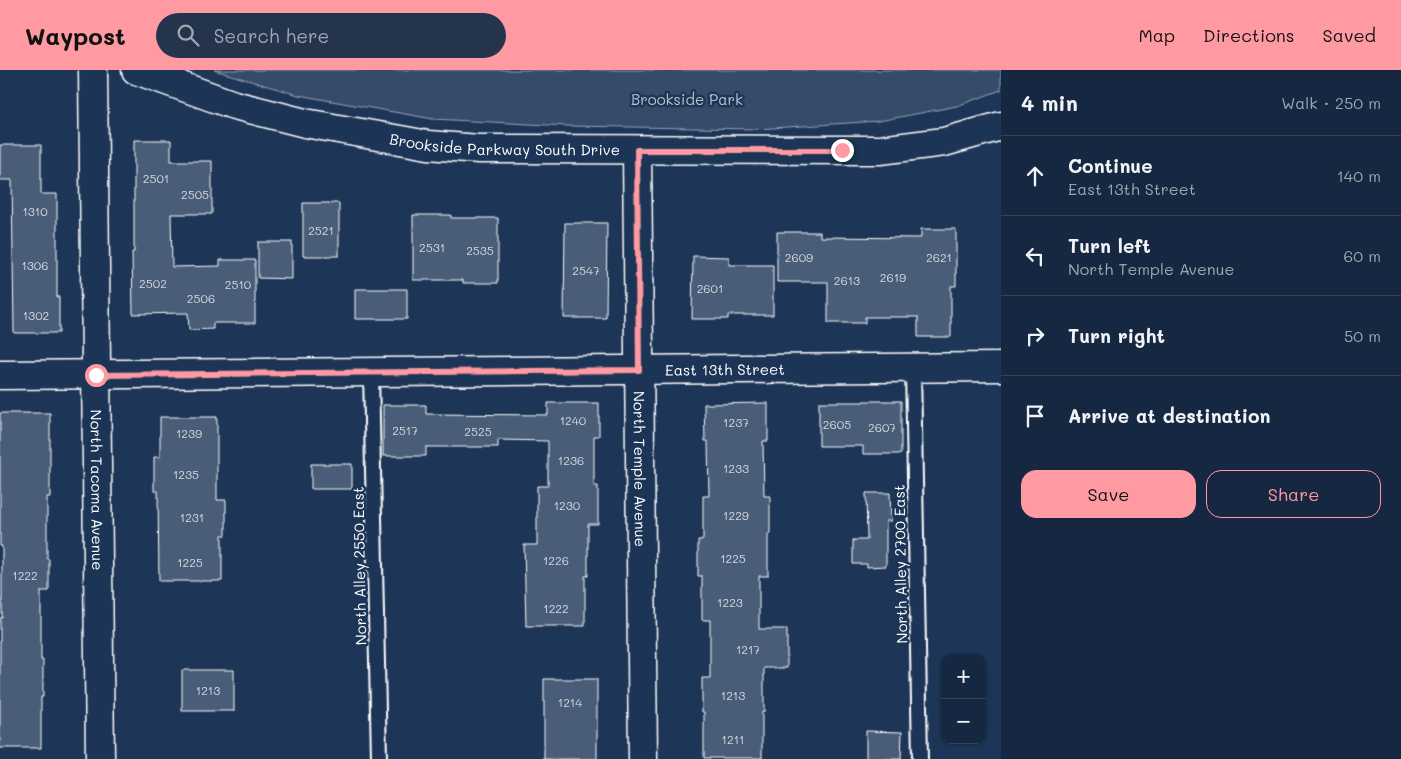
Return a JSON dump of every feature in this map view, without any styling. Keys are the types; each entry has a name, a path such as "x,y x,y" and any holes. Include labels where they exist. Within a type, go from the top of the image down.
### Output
{"street":[{"name":"North Tacoma Avenue","path":"93,70 100,759"},
{"name":"Brookside Parkway South Drive","path":"136,70 234,105 305,123 428,145 479,149 880,150 944,142 1001,126"},
{"name":"North Temple Avenue","path":"637,150 643,759"},
{"name":"East 13th Street","path":"0,376 1001,367"}],"lane":[{"name":"North Alley 2700 East","path":"913,368 920,759"},
{"name":"North Alley 2550 East","path":"372,372 379,759"}],"green space":[{"name":"Brookside Park","path":"214,70 1001,70 1001,90 957,106 879,121 757,129 567,126 433,119 298,95"}],"building":[{"path":"134,140 171,140 171,161 212,161 212,214 171,214 172,267 220,266 220,260 255,260 255,323 213,323 213,329 189,330 188,313 133,314"},
{"path":"0,145 41,145 41,194 57,194 59,333 14,333 12,180 0,180"},
{"path":"303,203 339,203 339,256 303,256"},
{"path":"413,215 451,215 451,218 498,218 498,283 463,283 463,280 413,280"},
{"path":"565,223 607,223 606,318 564,318"},
{"path":"921,229 956,229 956,286 951,286 951,337 918,337 918,317 865,317 865,323 828,323 828,282 777,282 777,232 820,232 820,237 921,238"},
{"path":"258,242 292,242 292,279 258,278"},
{"path":"693,256 729,257 729,265 773,265 773,315 728,315 728,319 692,319"},
{"path":"355,289 407,289 407,319 355,319"},
{"path":"901,401 901,454 863,454 863,446 819,446 819,402"},
{"path":"548,403 599,403 599,436 594,436 594,486 598,486 598,524 588,524 588,576 585,576 585,626 526,626 524,545 537,545 537,486 548,486 548,441 498,440 498,447 426,447 426,456 383,456 383,405 426,405 426,414 548,415"},
{"path":"768,403 768,441 763,441 764,496 770,496 770,534 768,534 768,576 759,576 759,629 787,629 787,668 764,668 762,758 704,758 702,678 710,678 710,620 702,620 702,576 698,576 698,540 703,540 703,496 709,496 708,441 705,441 704,404"},
{"path":"0,413 50,413 50,497 47,497 49,591 41,591 43,697 41,697 41,748 0,748 2,546 0,546"},
{"path":"160,417 217,417 217,500 226,500 226,535 222,535 222,581 159,581 158,491 154,491 154,457 160,457"},
{"path":"311,464 352,464 352,489 311,489"},
{"path":"866,493 890,493 891,521 886,521 886,566 867,567 867,564 853,564 853,540 867,540"},
{"path":"182,670 234,670 234,711 182,711"},
{"path":"544,679 597,679 597,759 544,759"},
{"path":"866,731 902,732 901,759 866,759"}],"route":[{"path":"96,375 639,370 637,150 842,150"}]}
